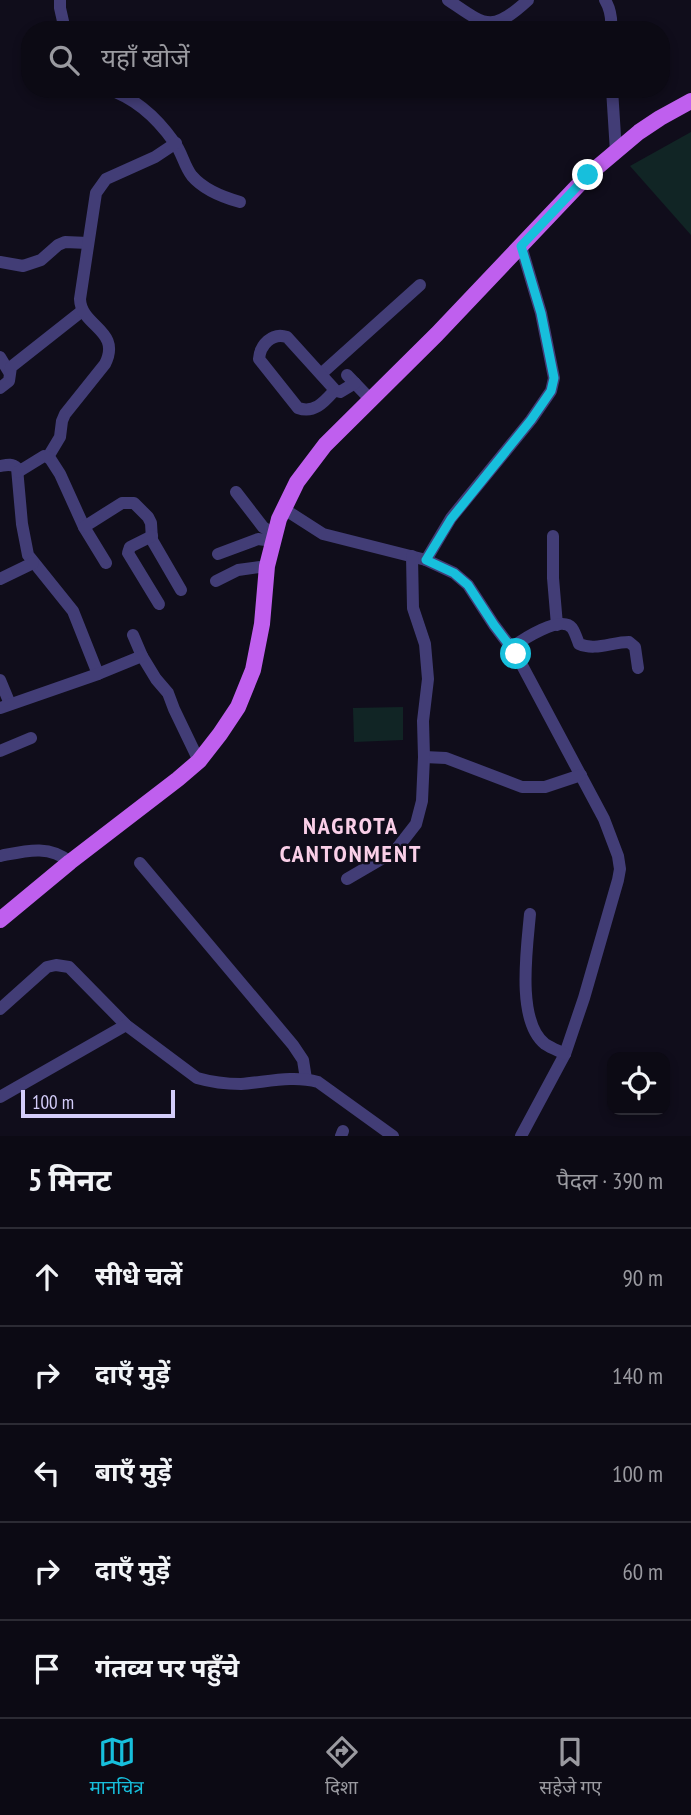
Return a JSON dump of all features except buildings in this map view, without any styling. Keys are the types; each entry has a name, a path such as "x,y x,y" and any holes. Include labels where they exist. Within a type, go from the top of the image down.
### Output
{"main road":[{"path":"0,920 178,779 199,761 220,734 238,707 253,670 267,566 279,519 297,482 325,445 437,334 583,181 639,132 691,101"}],"street":[{"path":"60,0 63,21"},
{"path":"448,0 482,21"},
{"path":"492,21 506,19 528,0"},
{"path":"605,0 612,21"},
{"path":"129,98 145,109 176,143 186,167 194,177 220,196 240,202"},
{"path":"613,98 616,152"},
{"path":"48,457 60,437 65,414 110,356 110,344 80,306 96,193 106,179 155,157 176,143"},
{"path":"0,262 23,266 41,260 58,245 88,243"},
{"path":"426,560 451,519 551,391 554,378 541,313 521,246"},
{"path":"321,374 420,285"},
{"path":"9,372 82,311"},
{"path":"335,390 319,407 309,410 298,408 259,359 258,355 265,342 275,335 287,337 335,390 340,392 351,379 371,400"},
{"path":"0,357 9,372 9,381 0,388"},
{"path":"18,472 40,458 48,457"},
{"path":"48,457 60,474 84,527 106,563"},
{"path":"0,466 7,464 17,468 28,555 73,611 98,674"},
{"path":"236,492 274,538"},
{"path":"84,527 121,503 134,503 148,517 152,540 181,590"},
{"path":"284,509 323,534 426,560 454,573 468,585 516,654 604,819 618,856 618,880 565,1054 521,1136"},
{"path":"152,536 130,547 128,553 159,604"},
{"path":"553,536 557,625"},
{"path":"218,554 258,539 274,538"},
{"path":"347,879 395,851 416,824 422,801 423,721 428,679 425,644 413,608 412,556"},
{"path":"0,579 33,563"},
{"path":"216,581 238,570 267,566"},
{"path":"511,648 534,633 566,624 572,628 579,644 583,646 628,642 635,647 638,668"},
{"path":"133,635 142,656 167,692 199,761"},
{"path":"0,680 5,706 142,656"},
{"path":"0,751 31,738"},
{"path":"424,757 446,758 522,787 545,787 580,775"},
{"path":"0,856 40,850 60,853 70,862"},
{"path":"140,863 293,1045 303,1060 306,1079"},
{"path":"530,914 525,983 528,1010 536,1032 544,1043 565,1054"},
{"path":"0,1009 47,967 69,967 126,1025 197,1078 209,1082 238,1084 306,1079 318,1082 393,1136"},
{"path":"0,1097 126,1025"}],"green space":[{"path":"691,132 691,235 630,166"},
{"path":"403,707 403,740 354,742 353,708"}],"district":[{"name":"NAGROTA CANTONMENT","path":"351,840"}],"route":[{"path":"516,654 468,585 454,573 426,560 451,519 551,391 554,378 541,313 521,246 588,175"}]}
